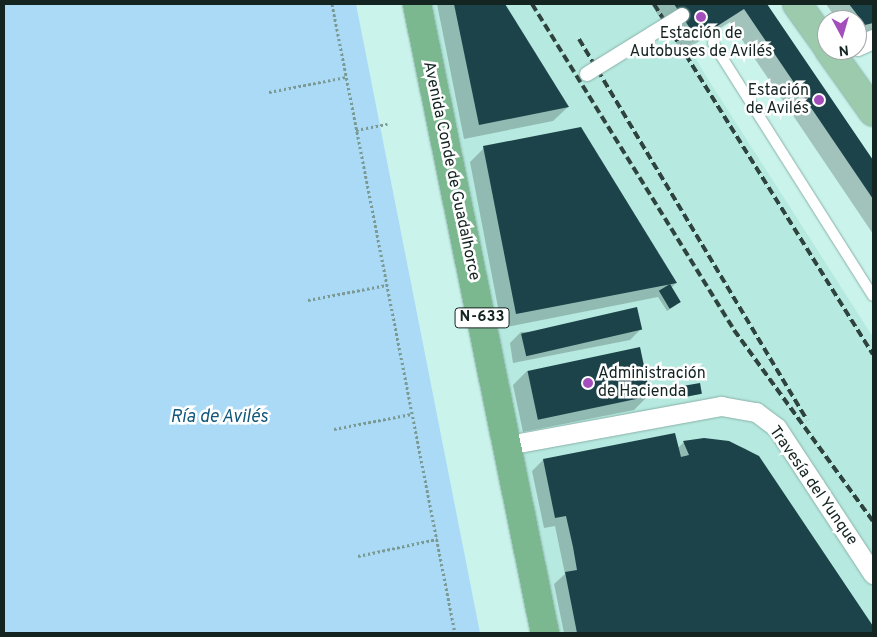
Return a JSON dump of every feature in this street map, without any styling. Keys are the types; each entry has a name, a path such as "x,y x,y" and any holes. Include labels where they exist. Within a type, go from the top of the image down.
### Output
{"highway":[{"name":"Avenida Conde de Guadalhorce","path":"417,4 545,633"}],"main road":[{"path":"797,4 817,26"},
{"path":"844,60 873,112"}],"street":[{"path":"587,74 682,15"},
{"name":"Travesía del Yunque","path":"508,444 721,406 756,412 777,428 873,574"}],"lane":[{"path":"713,43 873,296"}],"path":[{"path":"332,4 455,633"},
{"path":"269,92 346,77"},
{"path":"356,130 387,124"},
{"path":"308,300 387,285"},
{"path":"334,429 412,414"},
{"path":"358,556 437,539"}],"shaded area":[{"path":"406,4 674,4 697,39 688,45 706,76 873,337 873,633 531,633"}],"water":[{"name":"Ría de Avilés","path":"4,4 356,4 480,633 4,633"}],"building":[{"path":"454,4 505,4 569,107 479,125"},
{"name":"Estación de Avilés","path":"674,4 767,4 873,160 873,199 744,9 697,39"},
{"path":"849,4 873,4 873,23 867,24 867,10 854,10"},
{"path":"581,127 677,283 516,314 483,146"},
{"path":"670,284 681,302 670,309 659,291"},
{"path":"637,307 642,329 526,356 521,334"},
{"name":"Administración de Hacienda","path":"640,347 650,396 538,420 528,371"},
{"path":"700,383 702,394 683,397 681,386"},
{"path":"675,433 681,457 689,455 683,441 704,438 729,441 759,456 873,626 873,633 577,633 565,572 577,570 573,547 566,516 555,518 543,459"}],"railway":[{"path":"532,4 734,330 873,521"},
{"path":"654,4 873,354"},
{"path":"579,39 807,420"}],"place":[{"name":"Estación de Autobuses de Avilés","path":"701,17"},
{"name":"Estación de Avilés","path":"819,100"},
{"name":"Administración de Hacienda","path":"588,383"}]}
